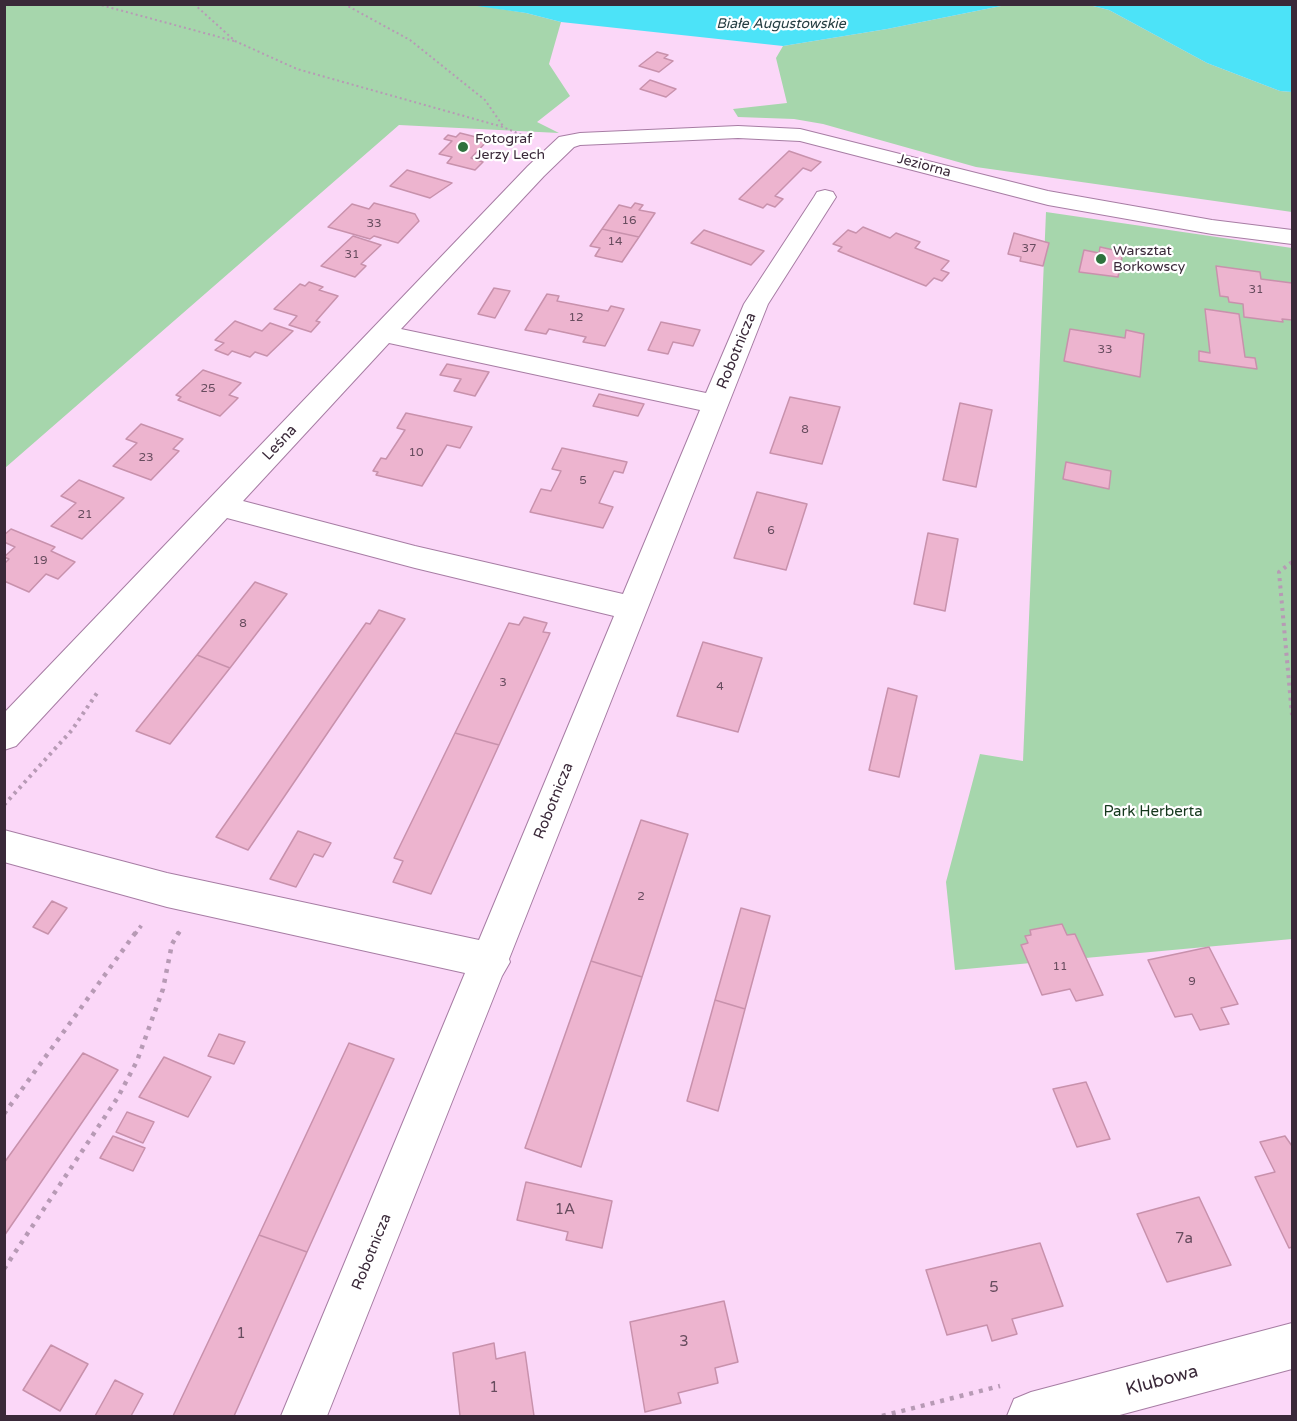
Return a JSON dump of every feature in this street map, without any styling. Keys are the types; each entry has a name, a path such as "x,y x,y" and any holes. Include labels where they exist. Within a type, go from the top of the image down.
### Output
{"street":[{"name":"Jeziorna","path":"556,150 567,142 580,139 738,132 800,135 1048,198 1189,224 1293,237"},
{"name":"Leśna","path":"4,736 556,150"},
{"name":"Robotnicza","path":"304,1416 491,962 756,304 825,197"},
{"path":"385,333 412,341 715,404"},
{"path":"222,505 254,516 403,554 633,608"},
{"path":"4,846 167,890 445,949 491,962"},
{"name":"Klubowa","path":"1031,1416 1293,1346"}],"path":[{"path":"97,4 235,41 297,69 503,127 556,150"},
{"path":"194,4 235,41"},
{"path":"344,4 410,40 485,100 503,127"},
{"path":"1293,562 1279,572 1293,716"},
{"path":"4,1114 167,890"},
{"path":"4,1269 118,1097 137,1061 159,1000 172,944 204,897"}],"green space":[{"path":"470,4 526,13 561,22 549,64 570,96 537,122 559,133 399,125 5,468 5,5"},
{"path":"1006,5 1089,5 1109,10 1207,63 1280,91 1292,92 1292,212 976,167 823,124 794,119 738,117 733,109 787,103 776,58 783,46 887,29"},
{"name":"Park Herberta","path":"1046,212 1292,248 1292,939 955,970 946,882 980,754 1023,761"}],"water":[{"name":"Białe Augustowskie","path":"1006,4 887,29 783,46 561,22 526,13 470,5"},
{"path":"1089,5 1292,5 1292,92 1280,91 1207,63 1109,10"}],"building":[{"path":"657,52 668,55 664,58 673,61 659,72 639,66"},
{"path":"650,80 676,89 666,97 640,89"},
{"name":"Fotograf Jerzy Lech","path":"460,133 488,140 471,158 483,162 475,170 447,163 452,157 439,154 452,141 444,139 448,135 456,137"},
{"path":"789,151 821,162 811,171 803,168 775,196 783,199 775,207 767,204 763,208 739,199"},
{"path":"407,170 452,183 430,198 390,186"},
{"path":"374,203 415,214 419,221 398,243 374,236 370,239 328,227 352,204 369,209"},
{"path":"635,203 643,205 639,210 655,213 639,237 602,229 619,205 631,208"},
{"path":"863,227 890,238 896,233 920,242 915,248 949,261 941,270 949,273 942,281 934,278 926,286 838,251 842,247 833,244 848,230 856,233"},
{"path":"602,229 639,237 622,262 595,256 600,248 590,246"},
{"path":"704,230 764,251 751,265 691,243"},
{"path":"1014,233 1049,243 1043,266 1020,261 1021,257 1008,254"},
{"path":"353,236 381,245 361,264 366,266 355,277 321,266"},
{"path":"1100,247 1123,252 1118,277 1079,272 1084,250 1099,253"},
{"path":"1216,266 1260,272 1261,279 1292,283 1292,320 1282,319 1283,322 1244,317 1243,304 1229,302 1228,297 1220,296"},
{"path":"309,282 323,287 319,290 338,296 316,321 320,322 311,332 289,325 297,316 274,309 300,284 305,286"},
{"path":"494,288 510,291 495,318 478,314"},
{"path":"547,294 559,296 557,301 608,311 611,306 624,309 605,346 583,342 586,337 549,329 546,334 525,330"},
{"path":"1205,309 1239,314 1245,357 1255,358 1257,369 1199,361 1199,351 1210,353"},
{"path":"235,321 262,331 270,323 293,331 267,356 255,352 250,357 232,351 228,355 215,350 224,343 215,340"},
{"path":"661,322 700,330 693,346 673,342 668,354 648,350"},
{"path":"1070,329 1125,338 1126,330 1144,334 1140,377 1064,361"},
{"path":"447,364 489,372 475,396 454,391 461,379 440,375"},
{"path":"203,370 241,383 229,395 238,398 220,416 178,400 181,397 176,395"},
{"path":"599,394 644,404 638,416 593,406"},
{"path":"790,397 840,407 822,464 770,453"},
{"path":"960,403 992,410 976,487 943,480"},
{"path":"406,413 472,427 460,448 447,445 422,486 376,475 378,472 373,471 381,458 386,459 405,430 397,428"},
{"path":"141,424 183,439 173,449 179,451 151,480 113,466 137,443 126,439"},
{"path":"562,448 627,462 623,473 614,471 599,503 613,507 603,528 530,512 541,489 551,491 561,471 552,469"},
{"path":"1066,462 1111,471 1109,489 1063,479"},
{"path":"79,480 124,498 82,539 51,526 76,503 61,496"},
{"path":"757,492 807,504 786,570 734,558"},
{"path":"11,529 55,547 51,551 75,562 58,579 46,574 29,592 4,581 4,564 9,559 4,557 15,547 4,542 4,535"},
{"path":"928,533 958,539 945,611 914,604"},
{"path":"255,582 287,594 230,668 197,655"},
{"path":"379,610 405,619 248,850 216,837 366,623 370,624"},
{"path":"524,617 547,623 543,632 550,633 499,745 455,733 509,623 519,625"},
{"path":"703,642 762,658 738,732 677,716"},
{"path":"197,655 230,668 170,744 136,731"},
{"path":"888,688 917,696 899,777 869,770"},
{"path":"455,733 499,745 431,894 393,882 403,861 394,858"},
{"path":"641,820 688,834 642,977 591,961"},
{"path":"298,831 331,843 323,857 314,854 296,887 270,879"},
{"path":"52,901 67,908 48,934 33,927"},
{"path":"741,908 770,916 745,1009 715,1000"},
{"path":"1062,924 1067,935 1075,934 1103,995 1076,1001 1070,989 1042,995 1021,945 1028,943 1025,936 1031,935 1030,930"},
{"path":"1209,947 1238,1004 1221,1008 1229,1024 1200,1030 1192,1014 1175,1017 1148,960"},
{"path":"591,961 642,977 581,1167 525,1148"},
{"path":"715,1000 745,1009 718,1111 687,1101"},
{"path":"219,1034 245,1042 234,1064 208,1056"},
{"path":"349,1043 394,1059 307,1252 259,1235"},
{"path":"83,1053 118,1070 4,1236 4,1163"},
{"path":"164,1057 211,1077 188,1117 139,1097"},
{"path":"1086,1082 1110,1139 1077,1147 1053,1089"},
{"path":"127,1112 154,1122 143,1143 116,1132"},
{"path":"113,1136 145,1148 133,1171 100,1158"},
{"path":"1285,1136 1292,1146 1292,1247 1289,1248 1255,1177 1275,1172 1260,1142"},
{"path":"526,1182 612,1201 602,1248 566,1240 568,1232 517,1220"},
{"path":"1199,1197 1231,1265 1167,1282 1137,1214"},
{"path":"259,1235 307,1252 234,1416 173,1416"},
{"path":"1040,1243 1063,1306 1012,1319 1017,1334 992,1341 987,1325 947,1335 926,1270"},
{"path":"724,1301 738,1362 715,1368 718,1383 678,1393 681,1403 645,1412 630,1322"},
{"path":"494,1343 496,1359 525,1352 534,1416 460,1416 453,1353"},
{"path":"51,1345 88,1364 60,1411 23,1390"},
{"path":"115,1380 143,1394 131,1416 95,1416"}],"place":[{"name":"Fotograf Jerzy Lech","path":"463,147"},
{"name":"Warsztat Borkowscy","path":"1101,259"}]}
